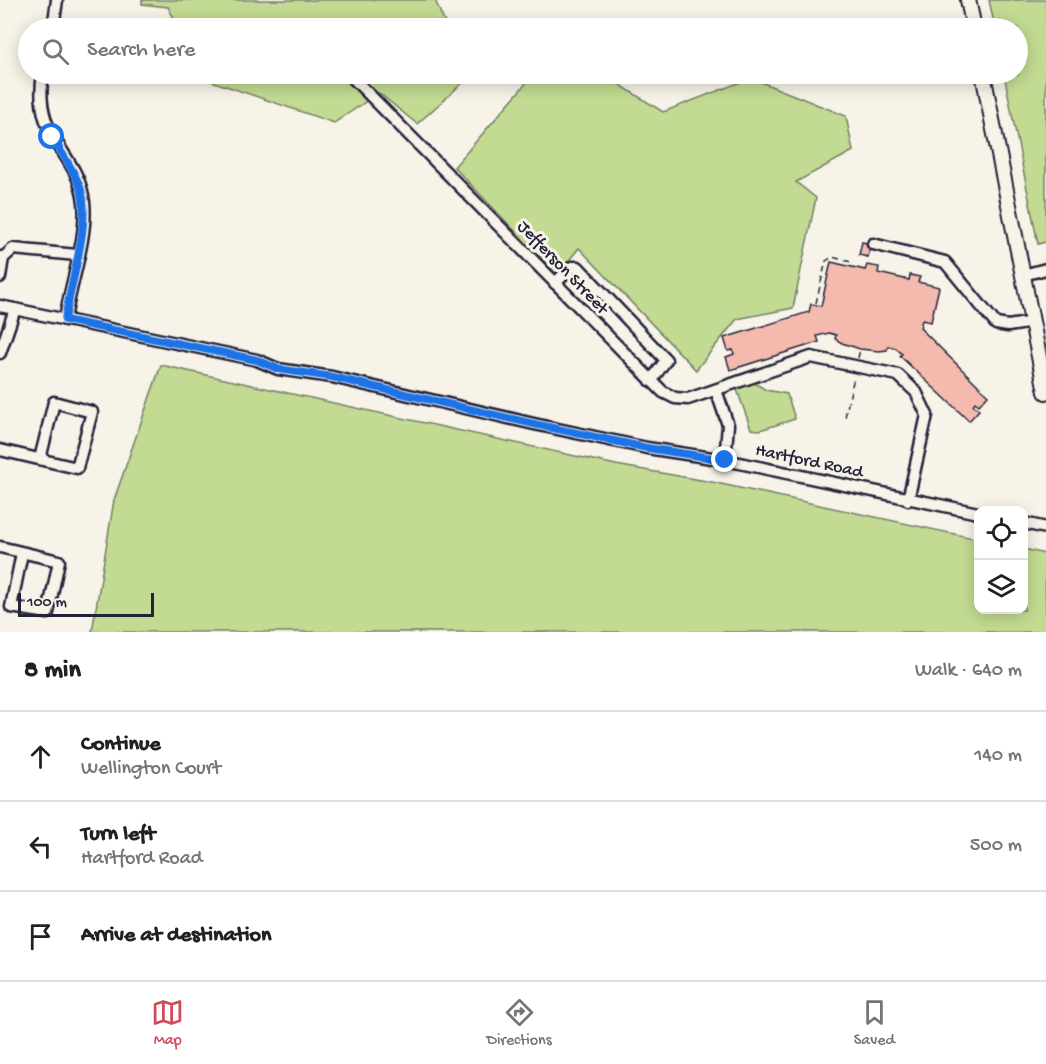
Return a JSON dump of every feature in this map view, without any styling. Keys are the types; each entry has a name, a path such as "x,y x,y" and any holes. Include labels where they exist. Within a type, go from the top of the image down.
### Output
{"main road":[{"path":"968,0 972,18"},
{"path":"985,84 1046,392"}],"street":[{"path":"54,18 57,0"},
{"path":"42,84 41,100 46,125 77,180 84,202 83,222 65,320"},
{"name":"Jefferson Street","path":"359,84 663,392 681,399 735,384 811,357 898,375 916,392 927,415 908,500"},
{"path":"873,244 945,262 998,325 1008,327 1033,322"},
{"path":"0,277 2,257 13,249 77,255"},
{"path":"555,283 572,267 578,267 666,360 651,381"},
{"path":"1023,275 1046,269"},
{"name":"Hartford Road","path":"0,306 257,360 278,369 332,377 647,448 725,460 974,512"},
{"path":"0,353 15,309"},
{"path":"716,390 728,425 725,460"},
{"path":"0,450 77,468 92,412 54,402 40,459"},
{"path":"1029,524 1046,516"},
{"path":"1029,524 1046,528"},
{"path":"0,548 60,561 48,613 10,607 22,553"}],"path":[{"path":"816,303 826,261 832,257 851,262"},
{"path":"845,417 860,349"}],"green space":[{"path":"142,0 435,0 443,18 174,18 168,7 142,4"},
{"path":"989,0 1046,0 1046,242 1038,244 1006,84 1028,84 1028,18 993,18"},
{"path":"220,84 461,84 417,124 379,93 334,123"},
{"path":"525,84 619,84 663,112 735,84 766,84 846,116 853,151 796,182 816,198 793,308 737,319 696,370 579,248 557,275 454,167"},
{"path":"161,365 616,465 712,482 974,538 974,614 1028,614 1028,550 1045,554 1046,632 92,632 114,500"},
{"path":"748,379 766,390 787,394 795,419 760,430 751,429 735,384"}],"building":[{"path":"862,242 871,244 868,257 859,255"},
{"path":"831,262 865,270 867,265 879,267 878,273 909,280 910,275 920,277 918,282 939,287 931,322 922,320 920,328 988,395 979,405 975,402 973,405 979,410 969,421 900,356 902,354 896,348 888,346 887,350 879,351 860,349 842,343 835,339 836,335 829,333 817,336 819,342 730,370 726,357 734,354 733,350 728,351 724,338 809,312 811,304 821,306"}],"route":[{"path":"52,137 77,180 84,202 82,230 65,320 257,360 278,369 332,377 443,405 647,448 725,460"}]}
